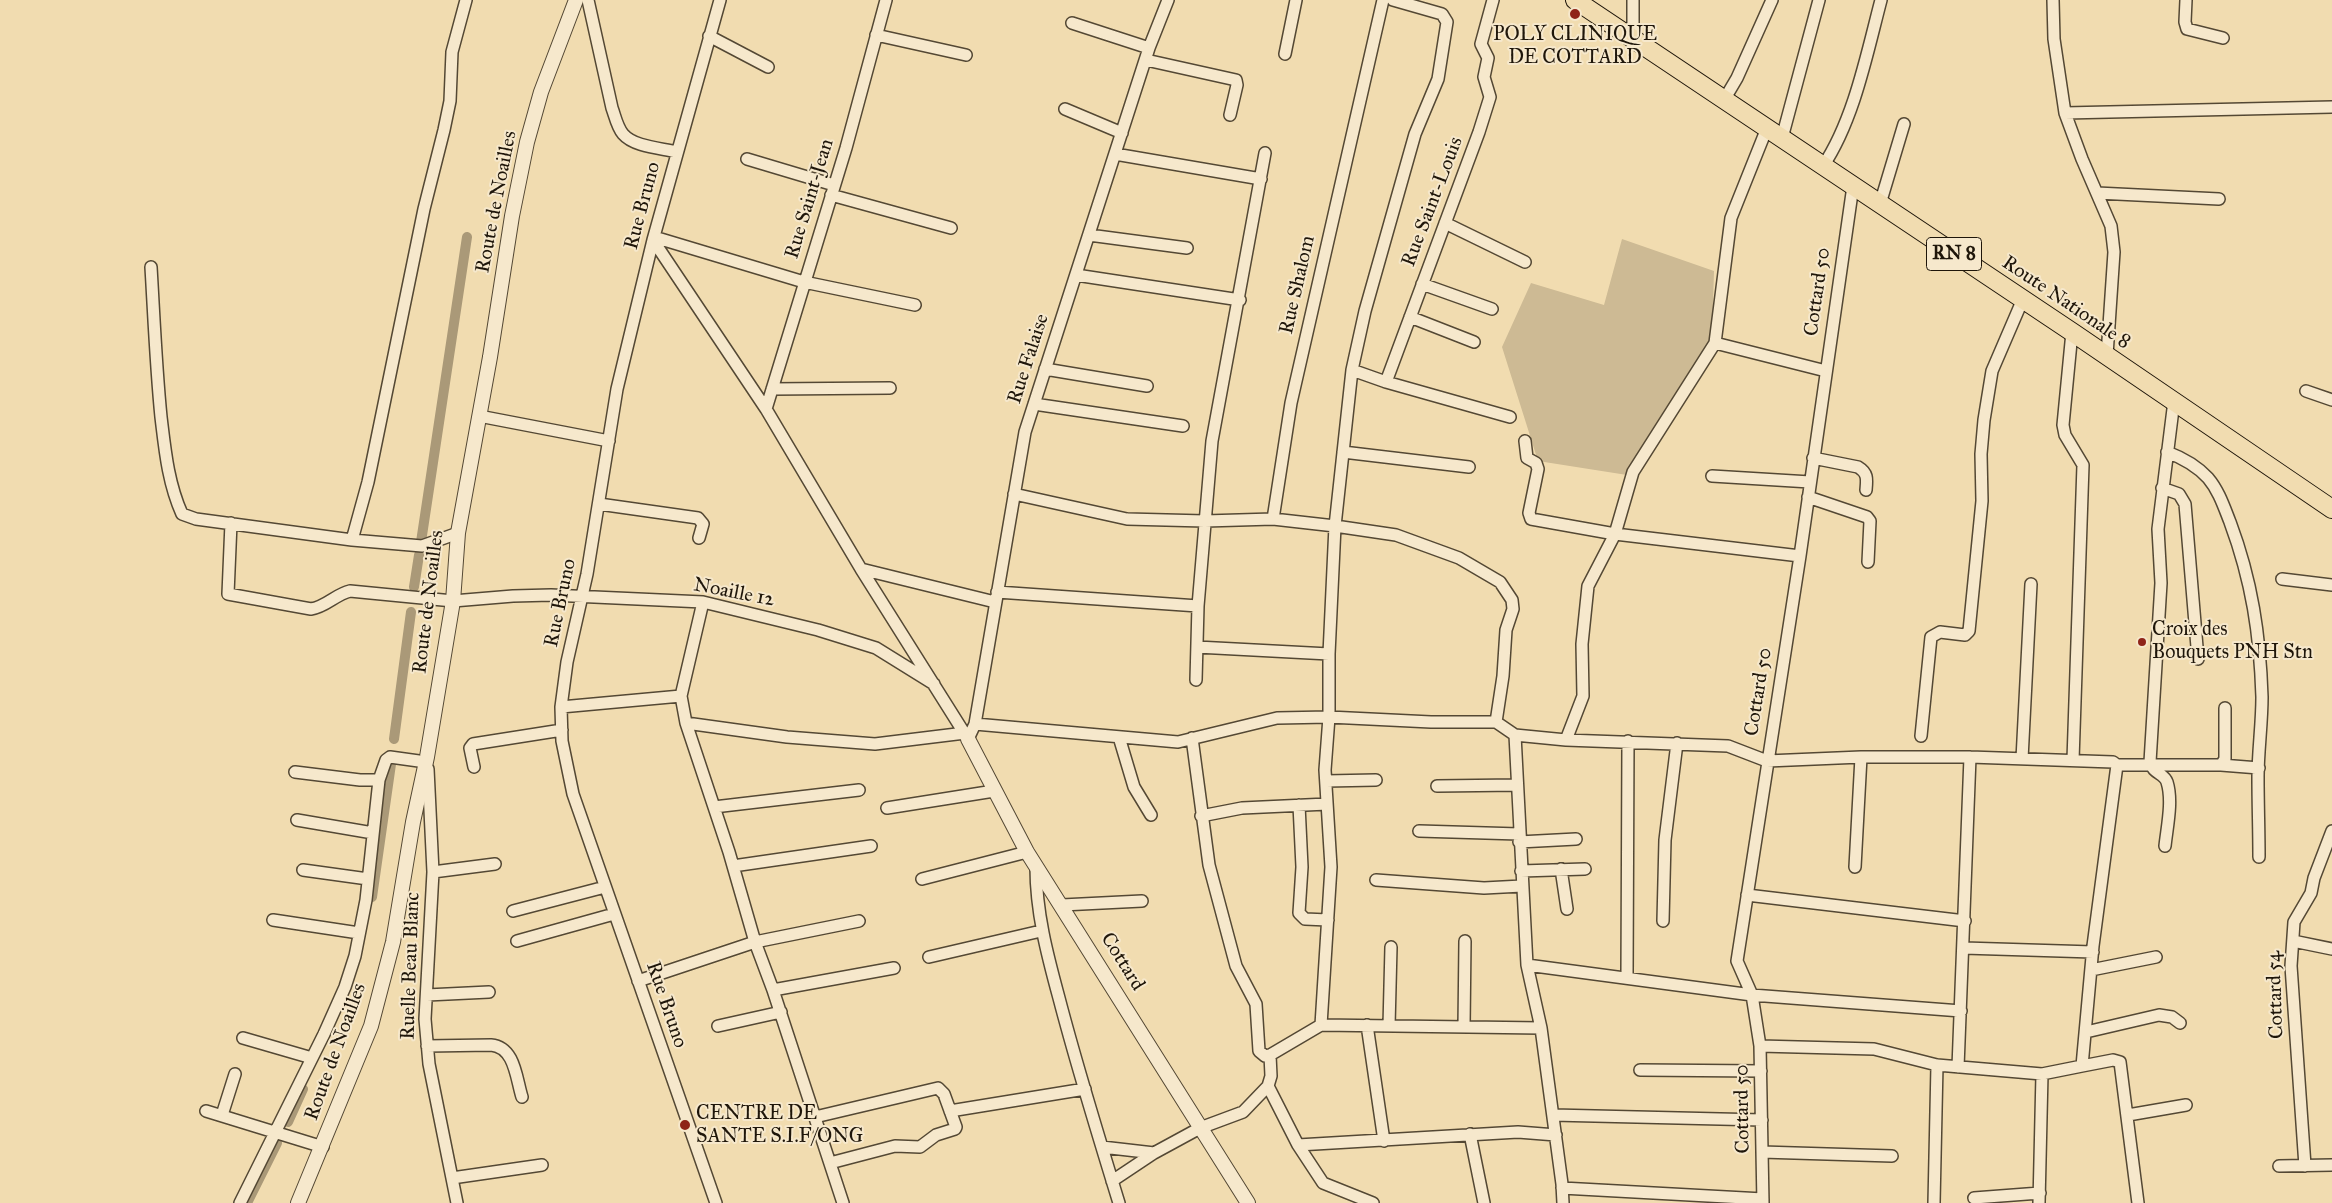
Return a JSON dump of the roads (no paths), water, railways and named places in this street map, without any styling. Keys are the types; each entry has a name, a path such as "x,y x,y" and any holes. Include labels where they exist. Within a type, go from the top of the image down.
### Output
{"main road":[{"name":"Route Nationale 8","path":"1575,0 2023,299 2332,509"}],"street":[{"path":"352,540 368,482 424,209 444,130 450,101 452,52 466,0"},
{"name":"Route de Noailles","path":"298,1203 371,1026 394,942 413,822 426,760 453,601 458,532 512,216 527,142 541,92 576,0"},
{"path":"588,0 612,108 618,125 624,135 636,142 677,152"},
{"name":"Rue Bruno","path":"716,1203 573,794 562,741 561,707 567,662 583,596 617,390 654,238 720,0"},
{"name":"Rue Saint-Jean","path":"766,408 833,190 886,0"},
{"name":"Rue Falaise","path":"966,736 975,724 1025,432 1149,48 1168,0"},
{"path":"1284,54 1296,0"},
{"name":"Rue Shalom","path":"1273,519 1293,394 1383,0"},
{"path":"1321,1025 1331,868 1326,781 1335,526 1352,370 1365,311 1413,143 1438,79 1447,22 1444,16 1393,0"},
{"name":"Rue Saint-Louis","path":"1386,382 1479,132 1490,97 1484,77 1488,58 1482,44 1493,0"},
{"path":"1633,0 1633,39"},
{"path":"1724,100 1738,78 1772,0"},
{"path":"1782,138 1818,0"},
{"path":"1823,166 1835,145 1855,94 1881,0"},
{"path":"2053,0 2054,39 2065,113 2111,226 2114,252 2107,356"},
{"path":"2186,0 2185,22 2187,29 2223,38"},
{"path":"1072,24 1149,48"},
{"path":"876,35 966,55"},
{"path":"710,36 768,67"},
{"path":"1146,60 1236,80 1237,85 1230,115"},
{"path":"2065,113 2332,107"},
{"path":"1065,110 1122,132"},
{"path":"1880,204 1904,124"},
{"path":"1566,740 1583,696 1582,644 1588,586 1615,534 1633,472 1715,343 1731,218 1767,128"},
{"path":"1196,680 1198,606 1212,441 1240,300 1265,153"},
{"path":"1115,154 1261,179"},
{"path":"747,158 833,190 952,228"},
{"name":"Cottard 50","path":"1763,1201 1760,1046 1752,995 1738,961 1767,761 1800,556 1853,186"},
{"path":"2097,193 2219,199"},
{"path":"1445,223 1525,262"},
{"path":"1089,235 1187,248"},
{"path":"654,238 804,282 915,305"},
{"path":"654,238 766,408 861,570 966,736 875,744 787,737 686,723"},
{"path":"152,267 159,393 166,464 182,514 196,519 352,540 422,546 458,532"},
{"path":"1076,275 1240,300"},
{"path":"1422,284 1492,309"},
{"path":"1921,736 1931,637 1940,632 1965,635 1969,631 1982,501 1981,454 1984,420 1992,371 2023,299"},
{"path":"1410,317 1474,342"},
{"path":"2072,332 2063,425 2066,435 2080,456 2083,465 2073,760"},
{"path":"1715,343 1826,371"},
{"path":"1045,369 1147,386"},
{"path":"1352,370 1386,382 1510,417"},
{"path":"772,389 890,388"},
{"path":"2306,391 2332,398"},
{"path":"2165,846 2169,801 2168,784 2165,778 2152,770 2151,766 2161,583 2158,529 2174,401"},
{"path":"1034,404 1183,426"},
{"path":"479,416 609,441"},
{"path":"1525,441 1525,454 1538,469 1529,513 1531,519 1615,534 1800,556"},
{"path":"1343,452 1468,467"},
{"path":"2167,452 2184,458 2209,479 2222,500 2248,575 2256,614 2262,699 2259,768 2259,857"},
{"path":"1814,458 1858,467 1865,471 1867,477 1866,490"},
{"path":"1712,476 1810,482"},
{"path":"2162,488 2179,494 2185,504 2198,659"},
{"path":"1014,494 1127,519 1273,519 1335,526 1396,535 1459,558 1500,582 1512,600 1513,608 1506,630 1504,676 1496,722"},
{"path":"1808,498 1867,517 1870,521 1868,562"},
{"path":"599,504 698,518 703,524 698,538"},
{"name":"Noaille 12","path":"232,523 228,594 311,610 318,608 344,592 350,591 453,601 513,596 583,596 703,602 818,630 876,648 934,684"},
{"path":"861,570 996,597 1198,606"},
{"path":"2282,579 2332,585"},
{"path":"2022,759 2031,584"},
{"path":"703,602 680,696 686,723 733,866 755,942 781,1012 843,1203"},
{"path":"1197,648 1329,654"},
{"path":"561,707 680,696"},
{"path":"2221,765 2225,759 2225,708"},
{"path":"975,724 1172,742 1277,718 1329,717 1431,722 1496,722 1515,735 1566,740 1677,742 1728,746 1767,761 1860,757 1970,757 2113,762 2117,765 2221,765 2259,768"},
{"path":"474,767 470,748 473,744 562,730"},
{"path":"1515,735 1527,965 1541,1028 1556,1135 1563,1203"},
{"name":"Cottard","path":"966,736 1027,852 1248,1203"},
{"path":"1119,737 1134,787 1151,814"},
{"path":"1192,738 1209,865 1236,966 1256,1004 1259,1051 1265,1056 1270,1055 1321,1025 1541,1028"},
{"path":"1627,977 1628,742"},
{"path":"1663,921 1665,840 1677,742"},
{"path":"240,1203 274,1131 312,1058 344,987 355,956 368,879 379,780 386,760 390,757 426,760"},
{"path":"1855,867 1860,757"},
{"path":"1958,1067 1970,757"},
{"name":"Ruelle Beau Blanc","path":"426,760 433,872 425,1020 427,1046 457,1203"},
{"path":"2082,1066 2093,952 2117,765"},
{"path":"295,772 360,780 379,780"},
{"path":"1326,781 1376,780"},
{"path":"1437,786 1517,785"},
{"path":"714,808 859,790"},
{"path":"887,808 994,792"},
{"path":"1201,816 1242,808 1327,804"},
{"path":"1299,805 1302,867 1299,913 1305,919 1328,920"},
{"path":"297,820 373,833"},
{"name":"Cottard 54","path":"2305,1166 2291,966 2294,922 2311,894 2314,878 2332,830"},
{"path":"1419,831 1519,838 1576,839"},
{"path":"733,866 871,846"},
{"path":"922,879 1027,852"},
{"path":"433,872 495,864"},
{"path":"1036,866 1036,889 1041,931 1119,1203"},
{"path":"1561,869 1567,909"},
{"path":"1521,871 1585,869"},
{"path":"303,870 368,879"},
{"path":"1376,880 1484,888 1522,886"},
{"path":"513,910 605,887"},
{"path":"1747,895 1965,921"},
{"path":"1062,906 1142,901"},
{"path":"517,941 614,914"},
{"path":"274,920 360,934"},
{"path":"638,981 755,942 859,921"},
{"path":"929,957 1041,931"},
{"path":"1464,940 1464,1027"},
{"path":"2293,941 2332,949"},
{"path":"1389,1026 1391,947"},
{"path":"1964,948 2093,952"},
{"path":"2091,970 2156,957"},
{"path":"1527,965 1752,995 1961,1011"},
{"path":"773,990 894,968"},
{"path":"426,995 490,992"},
{"path":"718,1026 781,1012"},
{"path":"2086,1032 2159,1015 2172,1017 2180,1023"},
{"path":"1368,1026 1384,1140"},
{"path":"243,1038 312,1058"},
{"path":"427,1046 491,1045 500,1047 509,1054 522,1097"},
{"path":"1760,1046 1874,1049 1937,1065 2042,1074 2113,1060 2120,1062 2138,1203"},
{"path":"1112,1181 1154,1153 1200,1128 1243,1112 1268,1086 1271,1076 1270,1055"},
{"path":"1934,1203 1937,1065"},
{"path":"1640,1070 1761,1071"},
{"path":"222,1115 235,1074"},
{"path":"1974,1198 2040,1198 2042,1074"},
{"path":"1268,1086 1298,1145 1323,1183 1373,1203"},
{"path":"815,1117 938,1088 944,1094 956,1128 936,1135 923,1145 916,1147 895,1146 830,1163"},
{"path":"950,1111 1085,1089"},
{"path":"2128,1116 2186,1105"},
{"path":"206,1111 322,1147"},
{"path":"1553,1114 1762,1120"},
{"path":"1298,1145 1518,1132 1556,1135"},
{"path":"1470,1134 1484,1203"},
{"path":"1102,1148 1154,1153"},
{"path":"1762,1152 1892,1156"},
{"path":"452,1178 542,1165"},
{"path":"2279,1166 2332,1165"},
{"path":"1562,1188 1763,1201"}],"waterway":[{"path":"421,542 467,237"},
{"path":"414,587 419,555"},
{"path":"394,739 411,612"},
{"path":"372,897 391,764"},
{"path":"288,1122 303,1089"},
{"path":"247,1203 277,1143"}],"place":[{"name":"POLY CLINIQUE DE COTTARD","path":"1575,14"},
{"name":"Croix des Bouquets PNH Stn","path":"2142,642"},
{"name":"CENTRE DE SANTE S.I.F/ONG","path":"685,1125"}]}
